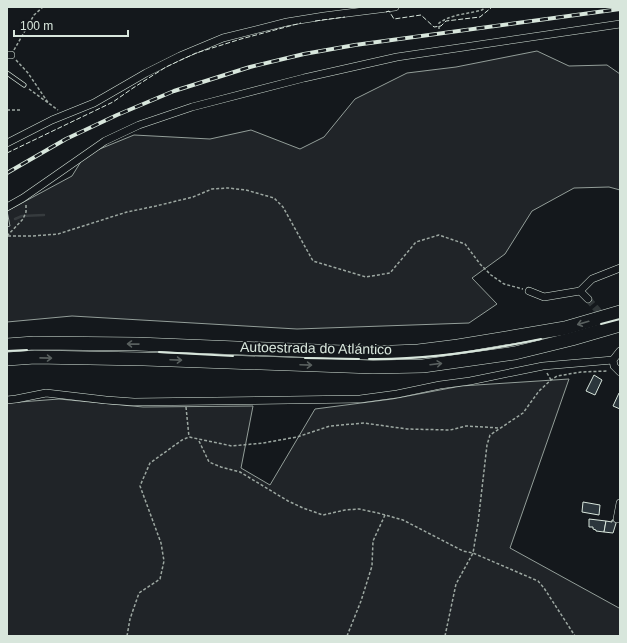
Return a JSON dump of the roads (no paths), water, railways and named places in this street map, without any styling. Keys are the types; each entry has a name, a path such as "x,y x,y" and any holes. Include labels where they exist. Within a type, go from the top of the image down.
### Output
{"highway":[{"name":"Autoestrada do Atlántico","path":"7,344 137,344 368,353 418,351 458,346 565,328 620,312"},
{"name":"Autoestrada do Atlántico","path":"7,359 36,357 144,359 373,367 423,366 515,353 620,325"}],"street":[{"path":"7,143 66,114 94,103 146,73 180,56 223,38 287,22 395,7"},
{"path":"7,207 23,198 105,141 139,125 184,110 297,80 397,56 620,24"},
{"path":"529,291 544,297 580,291 592,279 620,268"},
{"path":"580,291 588,299"},
{"path":"619,372 614,366 613,360 620,350"},
{"path":"7,400 46,393 134,402 360,399 470,381 543,366 613,360"},
{"path":"617,519 620,503"}],"lane":[{"path":"7,73 24,85"}],"waterway":[{"path":"15,219 22,216 44,215"}],"tunnel":[{"path":"588,299 605,319"}],"railway":[{"path":"7,173 66,139 117,115 174,91 250,67 304,54 355,45 620,9"}]}
